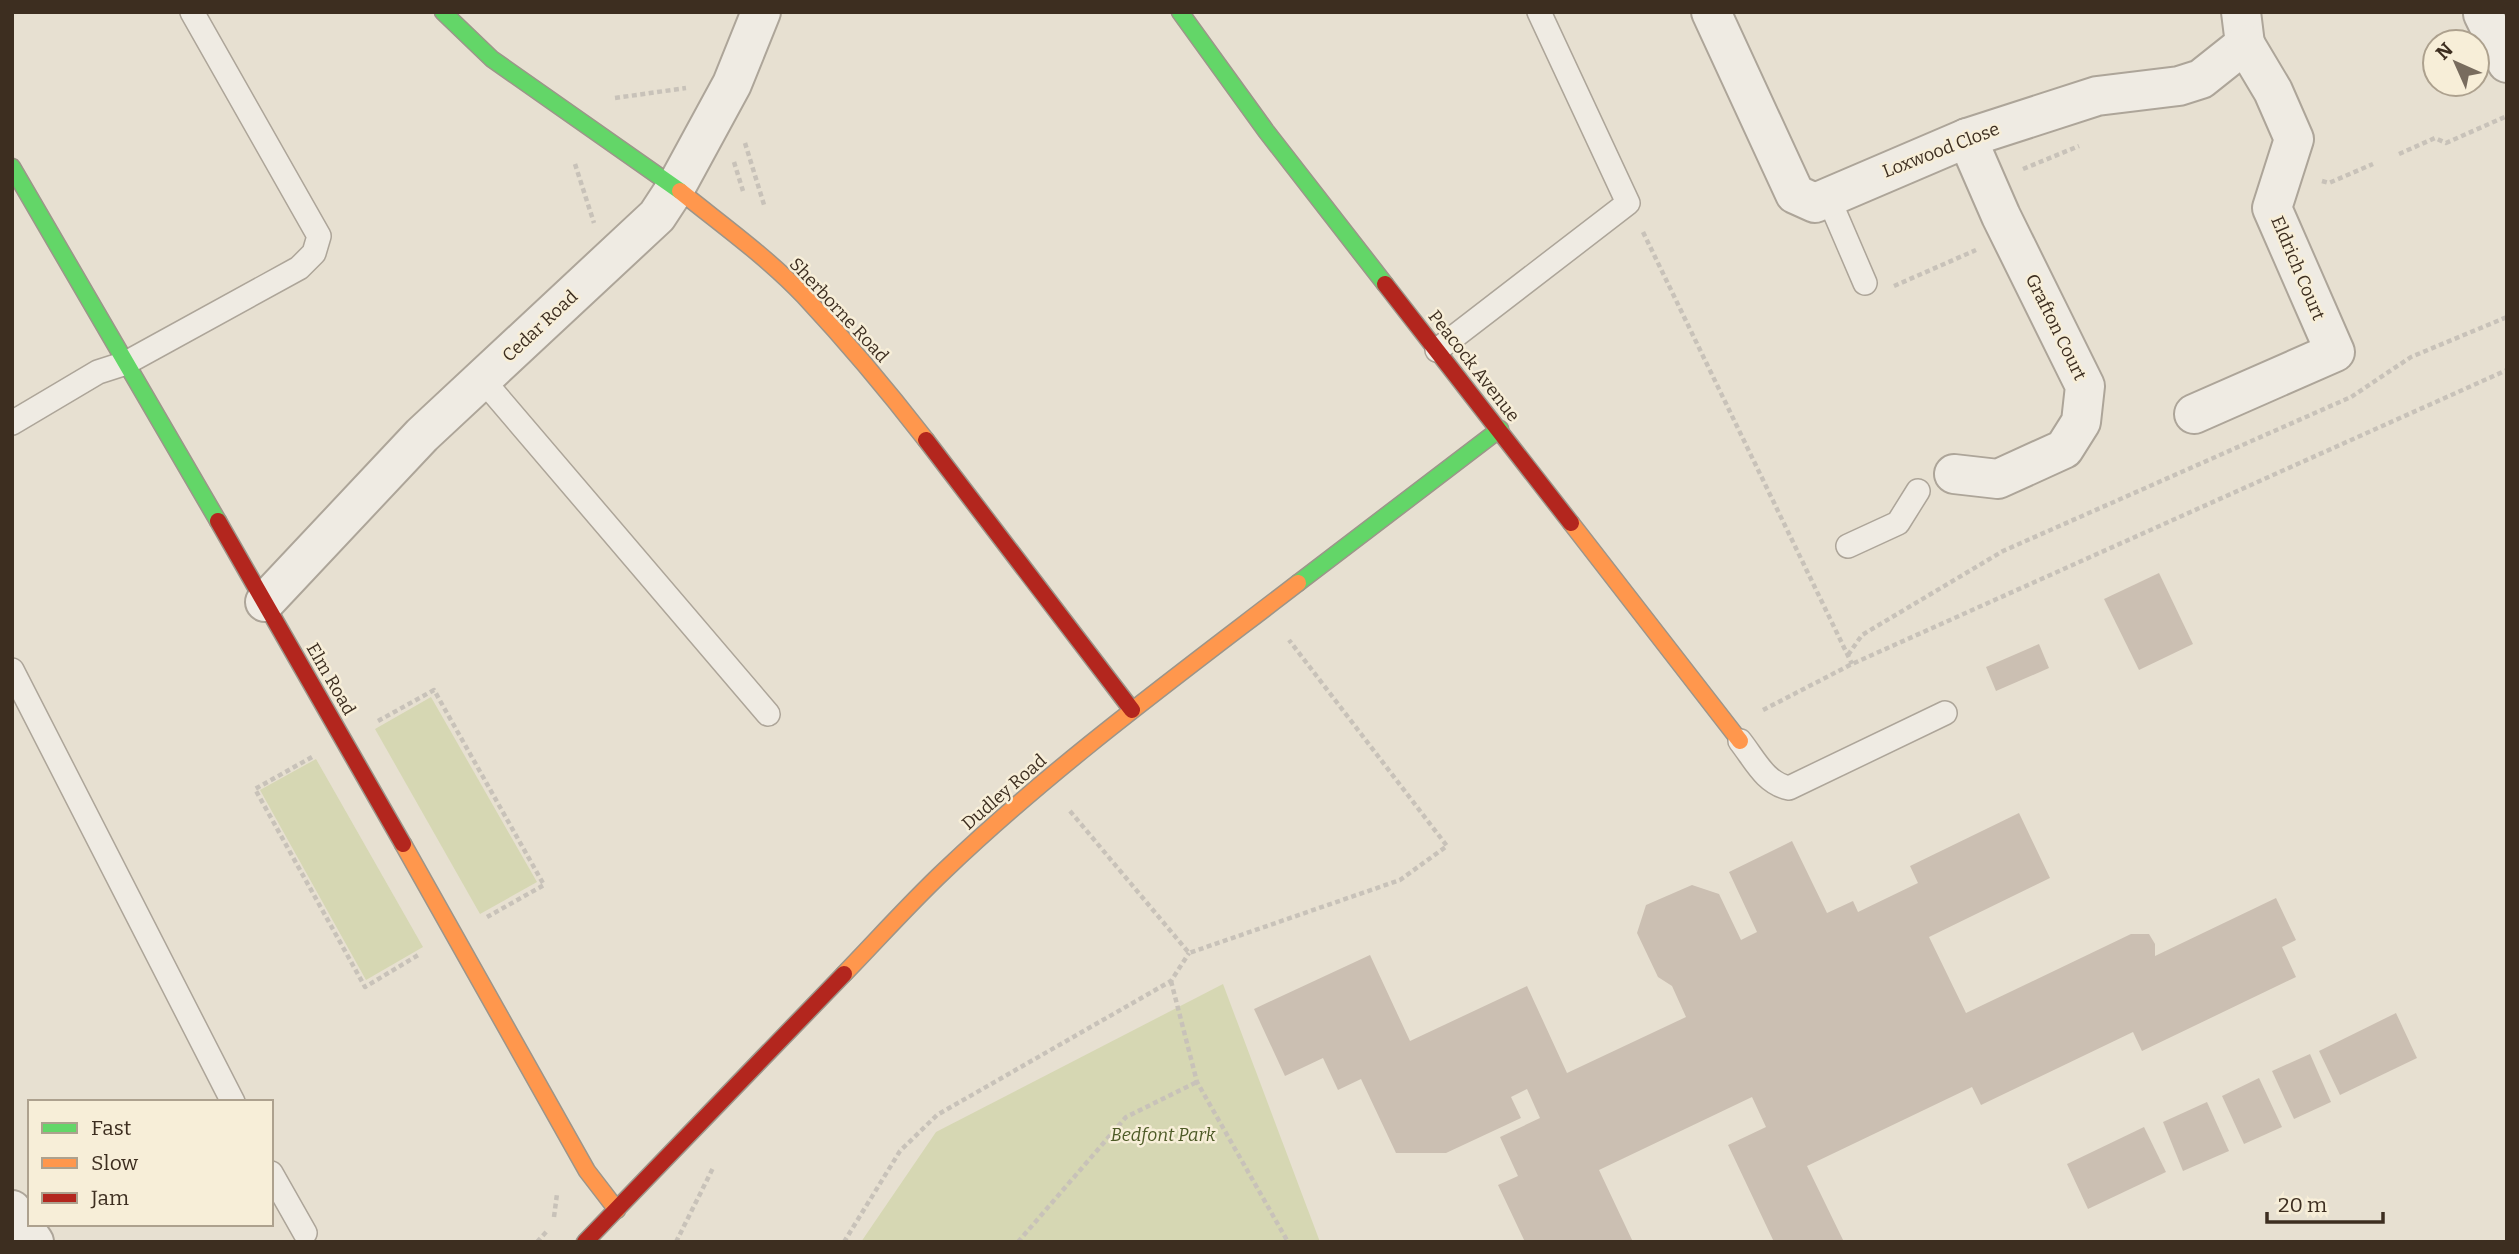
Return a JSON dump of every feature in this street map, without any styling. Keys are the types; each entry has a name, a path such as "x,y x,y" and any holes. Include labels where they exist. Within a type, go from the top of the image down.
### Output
{"street":[{"name":"Sherborne Road","path":"443,12 492,59 676,187 774,267 803,295 899,405 1132,710"},
{"name":"Cedar Road","path":"265,602 422,435 657,216 676,187 732,84 761,12"},
{"name":"Peacock Avenue","path":"1180,12 1266,131 1735,734"},
{"name":"Loxwood Close","path":"1711,12 1795,194 1815,203 1966,138 2097,96 2179,86 2202,79 2243,28"},
{"path":"2483,14 2507,63"},
{"name":"Eldrich Court","path":"2194,414 2334,352 2272,208 2294,139 2243,28"},
{"name":"Grafton Court","path":"1954,474 1998,479 2064,449 2081,422 2085,386 1966,138"},
{"name":"Elm Road","path":"12,167 265,602 587,1171 617,1210"},
{"name":"Dudley Road","path":"586,1242 943,872 1045,781 1132,710 1500,429"},
{"path":"12,1210 34,1242"}],"lane":[{"path":"12,423 98,372 126,363 299,268 314,253 319,236 192,12"},
{"path":"1437,350 1628,203 1539,12"},
{"path":"1828,197 1865,283"},
{"path":"482,379 768,714"},
{"path":"1847,546 1898,523 1918,491"},
{"path":"12,670 232,1100"},
{"path":"1735,734 1769,779 1775,785 1789,788 1945,713"},
{"path":"273,1177 305,1233"}],"path":[{"path":"603,100 696,86"},
{"path":"2399,154 2435,138 2446,143 2507,116"},
{"path":"743,136 766,211"},
{"path":"570,152 596,228"},
{"path":"2284,171 2329,183 2373,164"},
{"path":"1628,203 1852,664"},
{"path":"1865,283 1870,296 2011,235"},
{"path":"1848,655 1862,635 2003,551 2351,397 2411,357 2507,317"},
{"path":"1735,734 1748,715 1852,664 2507,370"},
{"path":"844,1242 900,1150 937,1115 1171,981 1189,953 1400,880 1447,846 1265,609"},
{"path":"377,722 434,690 544,886 476,923"},
{"path":"319,754 255,789 365,987 429,948"},
{"path":"1045,781 1189,953"},
{"path":"1171,981 1197,1082 1289,1242"},
{"path":"1018,1242 1126,1117 1197,1082"},
{"path":"676,1242 713,1167 721,1158"}],"green space":[{"path":"431,697 537,882 480,914 375,729"},
{"path":"316,759 423,947 366,980 260,790"},
{"name":"Bedfont Park","path":"1223,984 1320,1242 861,1242 936,1132"}],"building":[{"path":"2159,573 2193,644 2139,670 2104,599"},
{"path":"2039,644 2049,668 1996,691 1986,667"},
{"path":"2019,813 2050,878 1929,937 1966,1013 2131,934 2149,934 2155,944 2155,956 2276,898 2296,940 2282,947 2296,977 2142,1051 2133,1032 1981,1105 1972,1087 1807,1166 1844,1242 1774,1242 1728,1145 1766,1127 1752,1097 1599,1170 1633,1242 1525,1242 1498,1185 1518,1176 1500,1137 1540,1118 1527,1089 1511,1097 1521,1118 1446,1153 1396,1153 1361,1079 1338,1090 1323,1058 1285,1076 1254,1009 1370,955 1410,1041 1527,986 1567,1073 1686,1017 1672,986 1658,977 1637,933 1646,905 1692,885 1719,894 1741,940 1757,932 1729,872 1792,841 1827,913 1853,901 1858,912 1918,883 1910,866"},
{"path":"2396,1013 2417,1058 2340,1095 2319,1051"},
{"path":"2310,1054 2331,1102 2294,1119 2272,1071"},
{"path":"2259,1078 2282,1127 2244,1144 2222,1096"},
{"path":"2207,1102 2229,1151 2183,1171 2163,1122"},
{"path":"2144,1127 2166,1172 2088,1209 2067,1164"}],"traffic: fast":[{"path":"443,12 492,59 680,191"},
{"path":"1180,12 1266,131 1385,284"},
{"path":"12,167 218,521"},
{"path":"1298,583 1500,429"}],"traffic: slow":[{"path":"680,191 760,255 804,296 867,367 926,440"},
{"path":"1571,523 1740,741"},
{"path":"844,974 931,884 986,832 1117,722 1298,583"},
{"path":"403,844 587,1171 617,1210"}],"traffic: jam":[{"path":"1385,284 1571,523"},
{"path":"926,440 1132,710"},
{"path":"218,521 403,844"},
{"path":"585,1242 844,974"}]}
